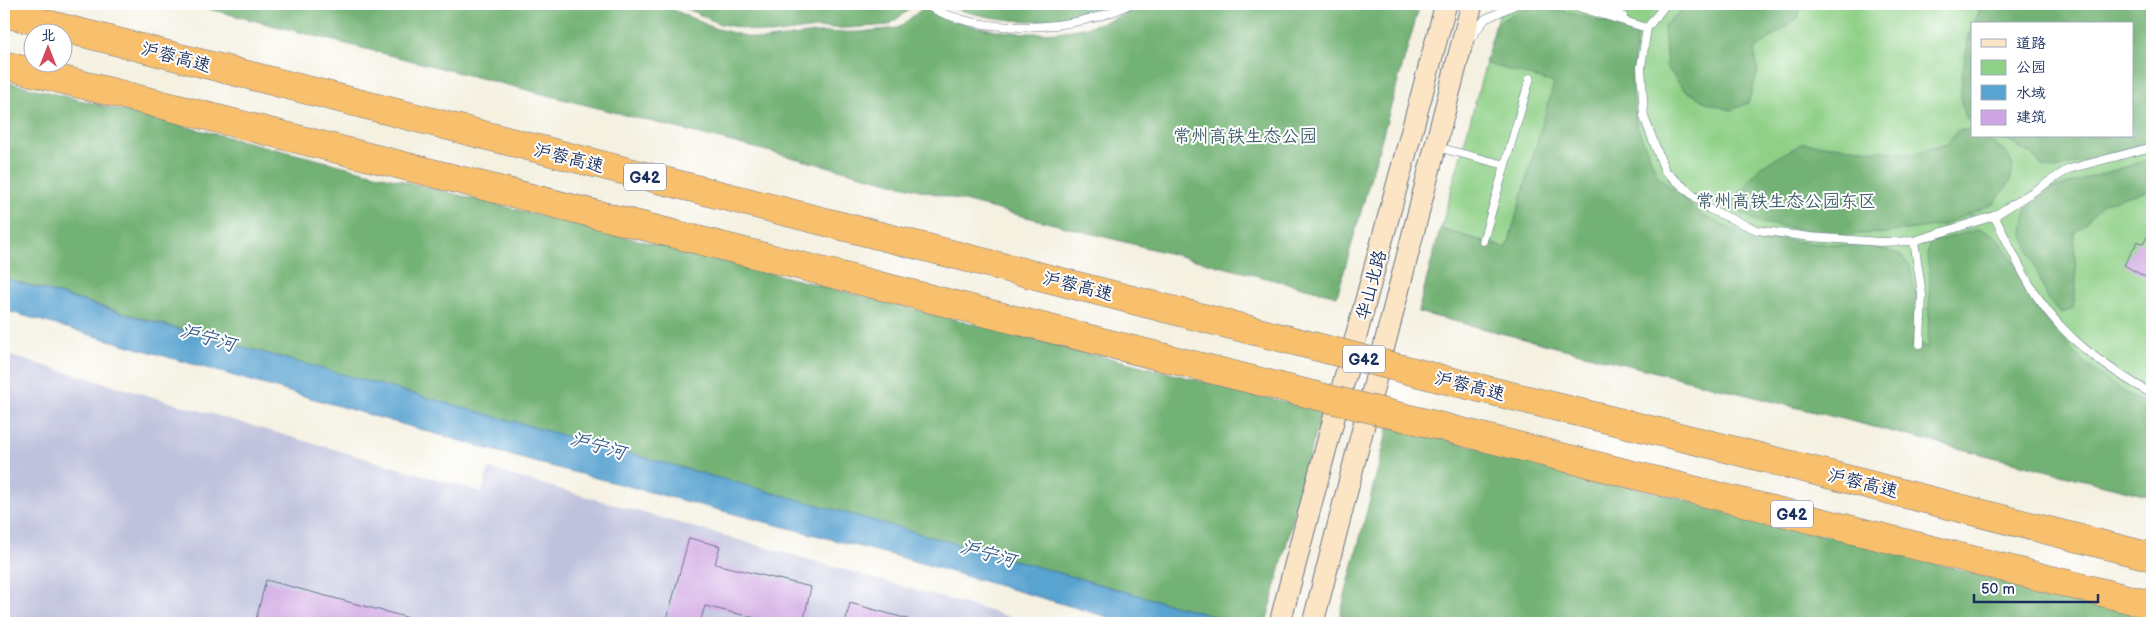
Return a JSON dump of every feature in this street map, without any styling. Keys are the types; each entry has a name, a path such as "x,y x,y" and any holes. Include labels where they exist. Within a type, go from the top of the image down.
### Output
{"highway":[{"name":"沪蓉高速","path":"4,12 1442,380 1713,445 2152,557"},
{"name":"G42","path":"4,64 2152,605"}],"main road":[{"name":"华山北路","path":"1280,623 1328,438 1366,306 1446,4"},
{"name":"华山北路","path":"1313,623 1472,4"}],"lane":[{"path":"925,4 977,23 1021,28 1064,25 1119,10 1130,4"},
{"path":"1460,53 1485,19 1517,4"},
{"path":"1568,4 1647,28"},
{"path":"1598,4 1647,28"},
{"path":"1666,4 1647,28 1641,67 1644,117 1665,171 1709,209 1757,230 1810,238 1880,242 1914,241 1994,216 2069,169 2152,147"},
{"path":"1483,241 1530,78"},
{"path":"1435,147 1505,165"},
{"path":"1994,216 2036,294 2064,330 2104,366 2152,394"},
{"path":"1914,241 1922,294 1920,344"}],"shaded area":[{"path":"4,354 482,492 489,469 1032,623 4,623"}],"green space":[{"name":"常州高铁生态公园","path":"189,4 530,4 546,8 588,4 665,6 714,28 761,40 815,33 860,32 898,28 923,8 949,19 977,26 1005,31 1034,33 1090,26 1117,17 1143,4 1420,4 1337,296"},
{"path":"670,4 916,4 889,25 816,28 770,34 717,23 684,7"},
{"path":"942,4 1115,4 1095,12 1073,17 1029,21 984,16"},
{"name":"常州高铁生态公园东区","path":"1502,4 2152,4 2152,497 1418,312"},
{"path":"1688,4 1801,4 1799,17 1754,50 1758,71 1748,103 1731,110 1708,103 1683,89 1667,67 1664,26"},
{"path":"1991,4 2152,4 2152,141 2056,169 2042,166 2033,155 2002,138 2134,138 2134,22 1975,22 1981,8"},
{"path":"1552,8 1627,28 1637,36 1631,80 1636,124 1658,176 1703,216 1745,235 1809,243 1870,246 1899,254 1910,266 1916,297 1913,345 1928,347 1930,276 1927,257 1929,243 1980,229 1994,235 2007,250 2037,308 2061,338 2103,378 2119,389 2152,406 2152,497 1418,312 1440,229 1507,248 1554,83 1485,63 1496,24 1520,10"},
{"path":"1971,30 1971,123 1962,107 1961,95"},
{"path":"4,81 1321,411 1266,623 1241,623 1191,610 300,363 4,278"},
{"path":"1958,130 1970,130 1971,138 1984,138 2006,151 2013,166 2010,182 1994,203 1943,225 1886,233 1838,235 1761,223 1734,210 1731,203 1760,167 1803,143 1911,154 1947,144"},
{"path":"2152,159 2152,190 2105,202 2074,234 2076,285 2073,309 2062,313 2048,300 2023,234 2026,209 2051,189"},
{"path":"1389,425 2152,618 2152,623 1338,623"}],"water":[{"name":"沪宁河","path":"4,278 163,325 861,517 1237,623 1129,623 896,556 527,460 4,310"}],"building":[{"path":"2152,228 2152,281 2124,265 2138,241 2143,244"},
{"path":"689,538 720,546 715,564 811,587 803,623 776,623 705,606 700,623 666,623"},
{"path":"266,580 413,619 413,623 255,623"},
{"path":"850,603 908,619 908,623 845,623"}]}
